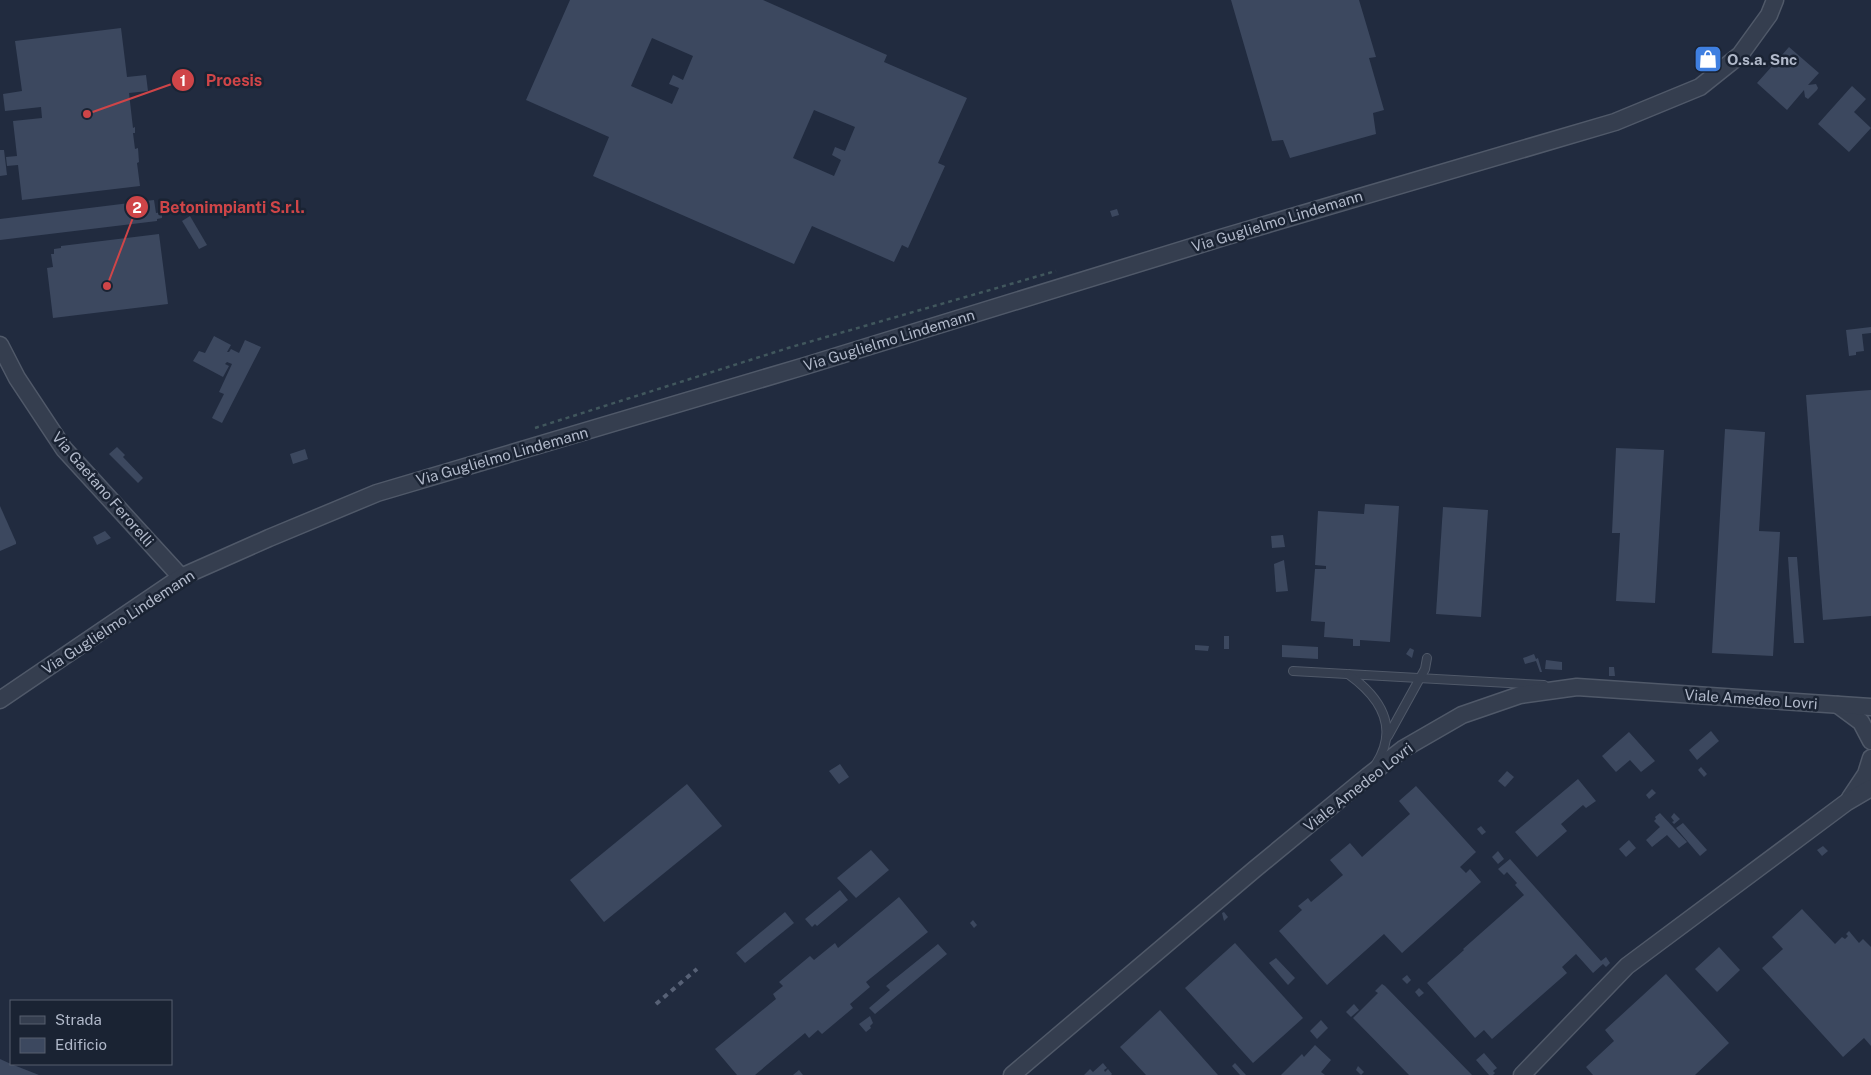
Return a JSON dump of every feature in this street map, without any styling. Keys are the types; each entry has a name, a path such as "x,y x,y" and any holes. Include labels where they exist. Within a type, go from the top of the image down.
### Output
{"street":[{"name":"Via Guglielmo Lindemann","path":"0,700 181,577 377,493 805,366 1224,236 1615,122 1700,87 1740,55 1769,15 1775,0"},
{"name":"Via Gaetano Ferorelli","path":"0,345 17,378 64,448 181,577"},
{"path":"0,378 17,378"},
{"name":"Viale Amedeo Lovri","path":"1012,1075 1368,776 1403,749 1462,715 1520,694 1577,687 1871,707"},
{"path":"1838,705 1861,722 1871,741"},
{"path":"1847,802 1866,774 1871,758"},
{"path":"1522,1075 1627,966 1847,802 1871,788"}],"lane":[{"path":"1368,776 1383,753 1388,736 1425,669 1427,658"},
{"path":"1294,671 1577,687"},
{"path":"1348,674 1361,683 1372,695 1381,710 1388,736"}],"building":[{"path":"570,0 763,0 887,55 884,62 967,98 938,163 945,166 908,248 902,245 894,262 812,226 794,264 593,176 609,137 526,100","holes":["652,38 693,56 683,80 673,75 669,84 679,88 672,104 631,86","814,110 855,127 845,151 835,147 832,155 841,160 834,176 793,158"]},
{"path":"1231,0 1359,0 1376,57 1369,58 1384,110 1373,113 1376,134 1290,158 1283,140 1272,141"},
{"path":"121,28 127,77 146,75 148,91 129,93 133,128 135,127 135,133 133,133 135,149 138,148 139,162 137,163 140,186 22,200 18,165 7,166 6,157 17,156 13,121 42,118 41,107 5,111 3,94 22,91 15,41"},
{"path":"1789,47 1819,73 1808,85 1816,84 1817,90 1808,99 1805,97 1804,90 1787,110 1757,83"},
{"path":"1852,86 1866,99 1854,112 1871,128 1849,152 1818,124"},
{"path":"0,150 4,150 7,175 0,176"},
{"path":"154,200 156,213 162,212 162,218 157,219 157,221 0,240 0,219"},
{"path":"1117,209 1119,215 1112,217 1110,211"},
{"path":"190,216 207,245 199,249 182,221"},
{"path":"159,234 168,304 53,318 47,268 53,267 51,254 54,254 54,249 61,248 61,246"},
{"path":"1871,327 1871,333 1862,334 1864,351 1856,352 1856,355 1849,356 1846,330"},
{"path":"214,336 231,345 227,352 231,349 239,353 245,340 261,347 222,423 212,418 224,394 219,392 232,364 227,362 225,364 229,366 223,377 193,361 199,351 205,353"},
{"path":"1871,390 1871,616 1823,620 1806,395"},
{"path":"1725,429 1765,432 1759,531 1780,532 1773,656 1712,653"},
{"path":"117,447 125,455 123,457 143,478 138,483 109,454"},
{"path":"1616,448 1664,450 1655,603 1616,601 1620,533 1612,533"},
{"path":"305,449 308,459 293,464 290,454"},
{"path":"1365,504 1399,506 1390,642 1360,640 1360,646 1353,646 1353,639 1324,637 1325,622 1311,621 1315,569 1326,569 1326,566 1315,565 1318,511 1364,514"},
{"path":"0,506 16,544 0,551"},
{"path":"1443,507 1488,510 1481,617 1436,614"},
{"path":"105,531 111,538 97,545 93,537"},
{"path":"1283,535 1285,547 1272,548 1271,536"},
{"path":"1788,557 1797,557 1804,643 1794,643"},
{"path":"1284,560 1288,591 1276,592 1274,564"},
{"path":"1224,636 1229,636 1229,649 1224,649"},
{"path":"1195,645 1209,646 1208,651 1195,650"},
{"path":"1282,645 1318,647 1318,659 1282,657"},
{"path":"1410,648 1414,650 1412,658 1406,654"},
{"path":"1534,654 1536,659 1538,658 1542,672 1540,672 1536,661 1525,664 1523,658"},
{"path":"1546,660 1562,662 1562,670 1545,669"},
{"path":"1609,667 1614,667 1615,676 1609,676"},
{"path":"1711,731 1719,741 1697,760 1689,750"},
{"path":"1629,732 1655,761 1641,772 1630,760 1616,772 1602,756"},
{"path":"840,764 849,777 839,784 829,771"},
{"path":"1701,767 1707,774 1704,777 1698,770"},
{"path":"1507,771 1514,777 1505,787 1498,781"},
{"path":"1578,779 1596,801 1586,808 1583,805 1561,824 1567,831 1537,857 1515,832"},
{"path":"687,784 722,826 604,922 570,880"},
{"path":"1416,786 1476,852 1460,867 1466,873 1470,869 1481,882 1402,953 1384,934 1327,985 1279,931 1302,910 1298,906 1308,898 1311,902 1343,875 1330,860 1350,843 1362,857 1410,814 1399,801"},
{"path":"1652,789 1656,793 1649,799 1646,795"},
{"path":"1660,813 1687,842 1679,848 1667,835 1652,847 1646,840 1660,827 1654,821 1655,817"},
{"path":"1674,813 1680,819 1674,824 1671,817"},
{"path":"1683,823 1707,850 1700,856 1676,828"},
{"path":"1481,826 1486,832 1482,835 1477,829"},
{"path":"1629,840 1636,848 1626,857 1619,849"},
{"path":"1823,846 1828,851 1822,856 1817,850"},
{"path":"871,850 889,870 856,898 837,878"},
{"path":"1498,851 1504,859 1498,864 1492,857"},
{"path":"1510,859 1601,961 1606,957 1610,963 1606,967 1603,964 1593,973 1576,954 1562,967 1567,973 1492,1039 1484,1030 1475,1038 1427,983 1524,895 1515,885 1517,883 1507,872 1504,875 1498,869"},
{"path":"840,890 848,900 817,926 815,924 812,927 805,919"},
{"path":"899,897 928,932 866,982 870,987 850,1004 853,1008 822,1034 818,1030 809,1038 805,1033 755,1075 737,1075 715,1049 776,999 773,994 783,986 779,982 810,956 814,960 835,943 838,948"},
{"path":"1802,909 1835,944 1842,937 1845,939 1849,931 1859,943 1863,939 1871,947 1871,1046 1864,1038 1843,1057 1762,968 1783,949 1772,937"},
{"path":"785,912 794,923 745,963 736,953"},
{"path":"1224,912 1228,917 1224,921 1222,913"},
{"path":"973,920 977,925 974,928 970,923"},
{"path":"1235,943 1303,1018 1253,1063 1185,988"},
{"path":"938,944 947,954 875,1014 869,1008 890,990 886,986"},
{"path":"1719,947 1740,970 1717,992 1695,969"},
{"path":"1276,958 1295,978 1288,985 1269,963"},
{"path":"1666,974 1729,1043 1695,1075 1593,1075 1586,1067 1614,1041 1605,1030"},
{"path":"1407,975 1411,980 1407,984 1402,979"},
{"path":"1382,984 1472,1075 1409,1075 1353,1018 1378,993 1375,991"},
{"path":"1419,988 1424,993 1419,997 1415,992"},
{"path":"1354,1004 1359,1010 1351,1017 1346,1012"},
{"path":"1160,1010 1218,1075 1146,1075 1120,1047"},
{"path":"870,1016 873,1023 866,1032 859,1024"},
{"path":"1321,1020 1328,1028 1317,1039 1310,1031"},
{"path":"1315,1045 1331,1060 1321,1072 1325,1075 1281,1075 1302,1054 1304,1057"},
{"path":"1484,1053 1497,1068 1493,1071 1495,1073 1493,1075 1489,1075 1476,1060"},
{"path":"0,1059 10,1065 39,1075 0,1075"},
{"path":"1103,1063 1107,1068 1104,1070 1105,1072 1108,1069 1111,1075 1084,1075 1090,1069 1093,1072"},
{"path":"1235,1063 1246,1075 1240,1075 1232,1066"},
{"path":"1358,1066 1364,1072 1361,1075 1356,1070"},
{"path":"799,1070 803,1075 793,1075"}],"railway":[{"path":"656,1004 697,969"}],"place":[{"name":"O.s.a. Snc","path":"1708,59"},
{"name":"Proesis","path":"87,114"},
{"name":"Betonimpianti S.r.l.","path":"107,286"}]}
